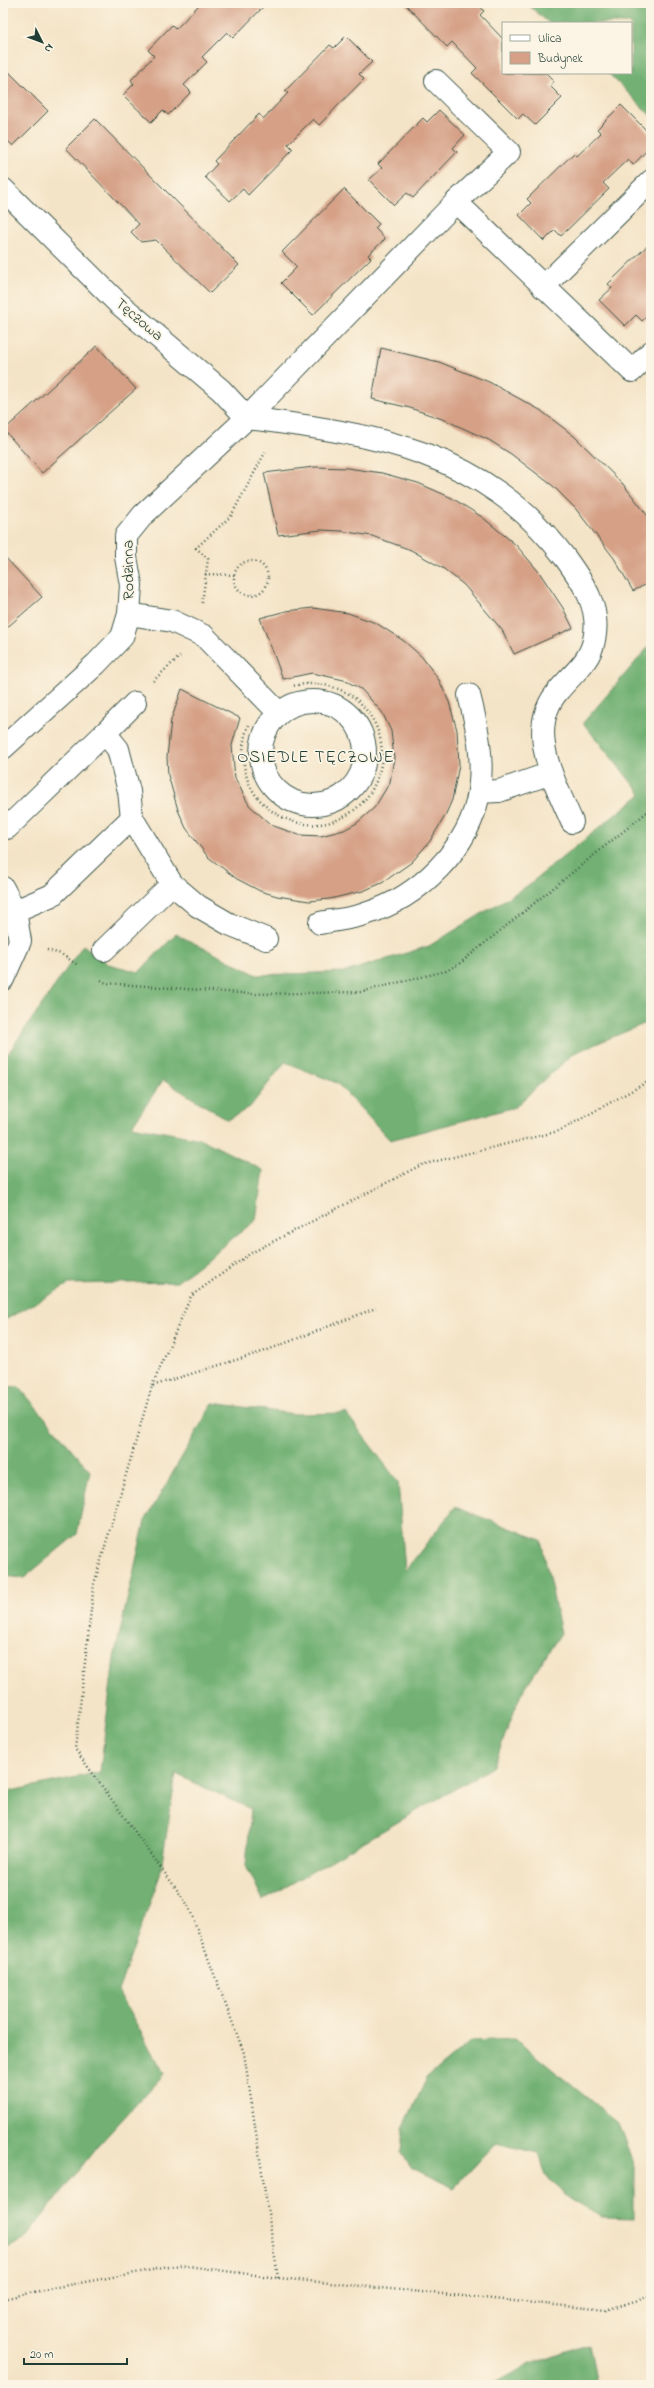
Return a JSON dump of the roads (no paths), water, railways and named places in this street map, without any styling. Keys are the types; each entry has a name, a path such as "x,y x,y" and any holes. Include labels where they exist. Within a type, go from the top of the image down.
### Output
{"street":[{"path":"247,418 456,202 509,152 436,81"},
{"path":"543,287 651,181"},
{"name":"Tęczowa","path":"3,189 117,302 221,390 247,418"},
{"path":"456,202 632,371 651,352"},
{"path":"247,418 313,427 410,447 442,460 497,491 524,513 555,544 584,583 592,602 596,623 594,641 587,659 558,690 548,706 542,743 551,773 572,822"},
{"name":"Rodzinna","path":"3,748 41,716 122,637 129,614 131,585 126,557 126,536 143,515 214,446 247,418"},
{"path":"129,614 172,621 204,636 279,713"},
{"path":"320,923 365,914 404,897 429,877 450,855 468,825 479,792 481,765 478,732 469,695"},
{"path":"311,701 328,703 344,711 356,723 363,739 365,757 361,774 352,788 338,799 323,805 305,805 289,800 275,790 267,779 260,751 263,737 269,724 279,713 294,705 311,701"},
{"path":"7,828 135,703"},
{"path":"105,733 118,749 129,791 132,818 172,884 198,906 229,924 266,939"},
{"path":"479,792 499,791 551,773"},
{"path":"15,911 52,895 132,818"},
{"path":"104,950 172,884"},
{"path":"3,888 15,911 20,941 3,979"}],"district":[{"name":"OSIEDLE TĘCZOWE","path":"316,757"}]}
